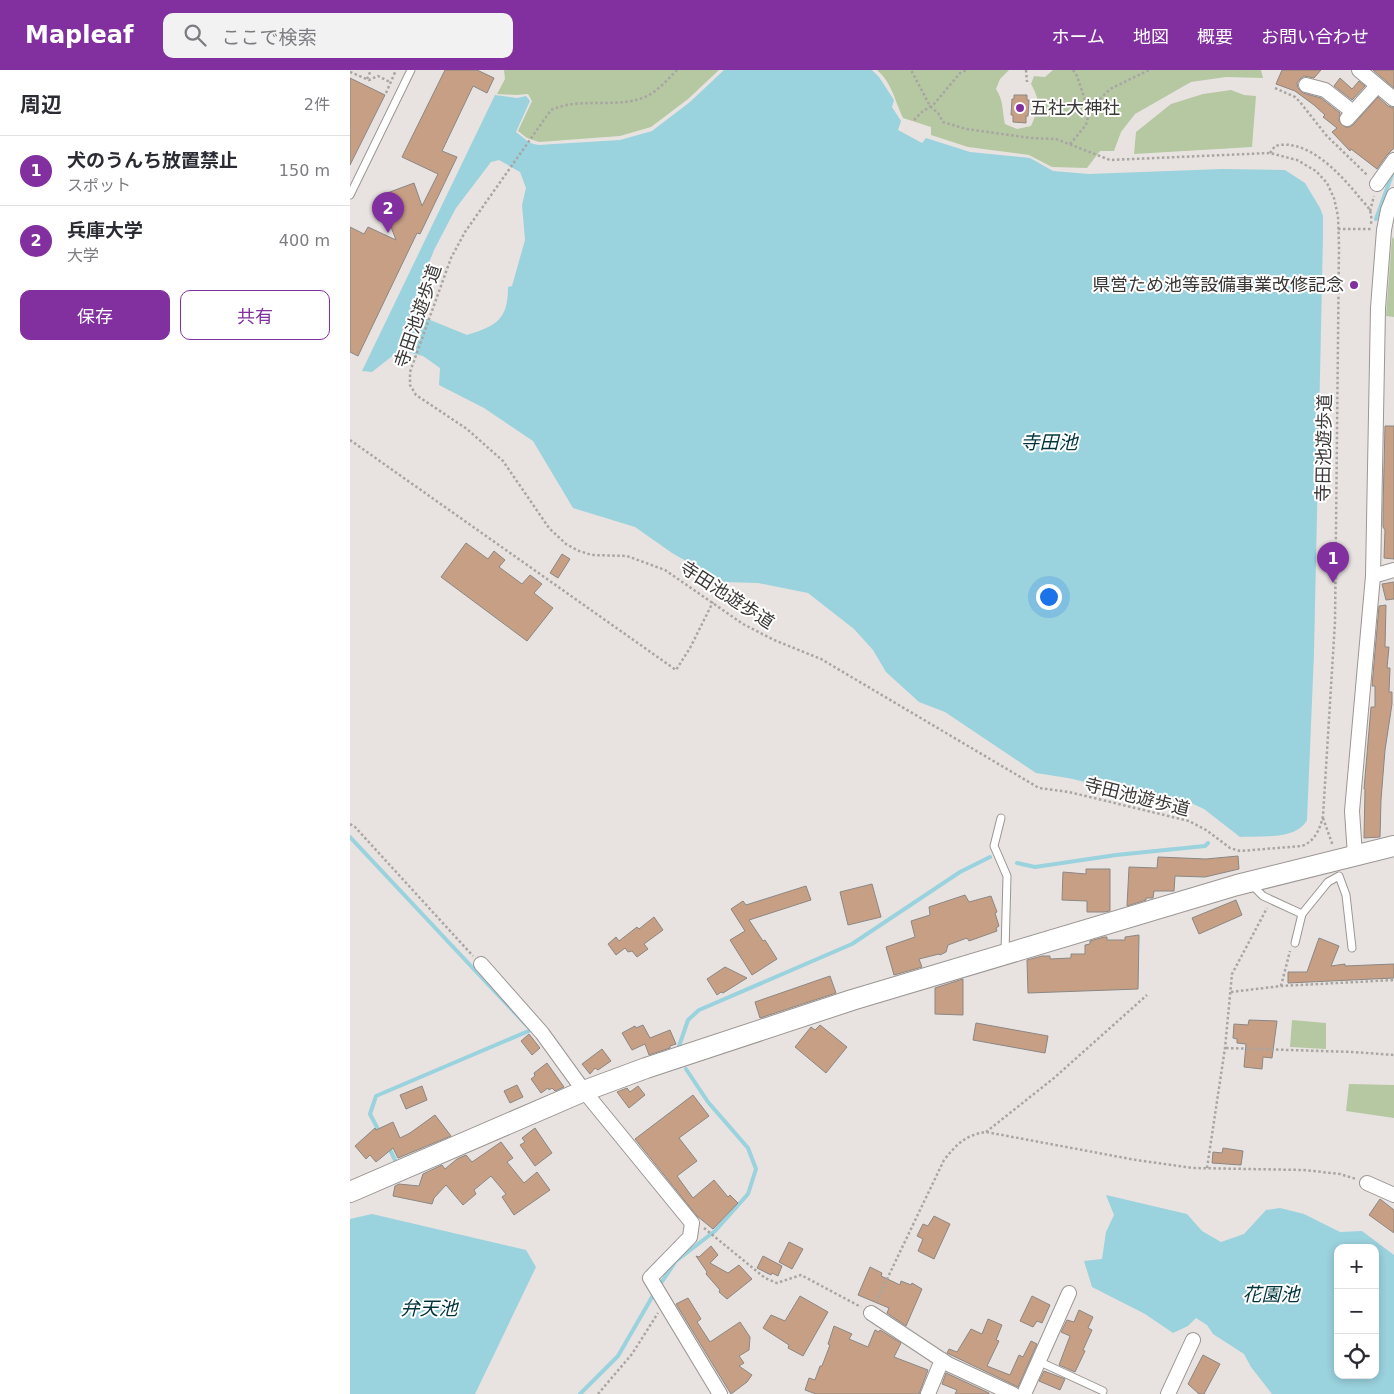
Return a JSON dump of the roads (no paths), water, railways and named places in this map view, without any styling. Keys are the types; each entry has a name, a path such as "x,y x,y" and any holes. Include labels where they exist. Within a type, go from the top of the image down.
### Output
{"street":[{"path":"1359,70 1394,99"},
{"path":"1306,85 1325,90 1350,116 1377,86"},
{"path":"1378,182 1394,160"},
{"path":"1356,856 1352,812 1374,576 1378,229 1394,196"},
{"path":"1374,576 1394,570"},
{"path":"353,1188 584,1091 646,1068 842,1003 1249,882 1394,846"},
{"path":"481,964 542,1033 584,1091 692,1223 690,1238 650,1278 720,1394"},
{"path":"1367,1183 1394,1195"},
{"path":"1024,1394 1069,1293"},
{"path":"871,1313 960,1371 1013,1394"},
{"path":"1168,1394 1193,1340"},
{"path":"928,1394 942,1360"}],"lane":[{"path":"350,195 411,70"},
{"path":"1001,818 994,846 1007,876 1005,955"},
{"path":"1295,943 1302,914 1328,882 1339,876 1346,895 1352,948"},
{"path":"1249,882 1263,896 1302,914"},
{"path":"1038,1361 1103,1391"}],"water":[{"name":"寺田池","path":"724,70 872,70 879,77 894,100 892,107 901,121 898,130 922,143 926,138 970,152 1030,158 1053,171 1089,174 1222,169 1285,170 1305,183 1323,216 1323,236 1314,653 1307,820 1302,826 1295,831 1277,836 1240,837 1204,809 1189,802 1163,800 1068,778 1036,773 945,712 919,702 886,672 873,650 854,629 808,593 758,583 723,582 672,553 635,527 573,508 533,441 484,408 439,385 440,368 423,356 400,350 372,372 362,371 495,95 517,98 526,96 530,101 516,132 530,143 538,145 620,140 652,131 690,102","holes":["499,160 520,172 526,188 522,205 525,240 512,286 508,287 506,307 503,314 493,325 467,335 418,315 412,308 434,250 456,208 491,162"]},
{"name":"花園池","path":"1106,1195 1187,1214 1202,1231 1221,1242 1244,1234 1266,1210 1280,1208 1304,1214 1340,1232 1362,1231 1394,1255 1394,1394 1272,1394 1251,1367 1244,1354 1213,1334 1207,1325 1196,1318 1188,1326 1173,1333 1145,1314 1092,1287 1084,1261 1102,1259 1106,1232 1114,1215"},
{"name":"弁天池","path":"372,1214 526,1250 536,1267 475,1394 350,1394 350,1219"}],"waterway":[{"path":"1376,219 1393,172"},
{"path":"350,837 531,1030 376,1096 370,1114 380,1133"},
{"path":"1017,863 1035,867 1116,855 1205,846 1208,843"},
{"path":"678,1049 688,1020 699,1010 852,944 960,872 990,857"},
{"path":"659,1286 676,1261 715,1231 748,1194 756,1169 748,1148 708,1102 686,1069"},
{"path":"389,1148 396,1162"},
{"path":"580,1394 618,1356 655,1292"}],"place":[{"name":"五社大神社","path":"1020,108"},
{"name":"兵庫大学","path":"388,233"},
{"name":"県営ため池等設備事業改修記念","path":"1354,285"},
{"name":"犬のうんち放置禁止","path":"1333,583"}]}
